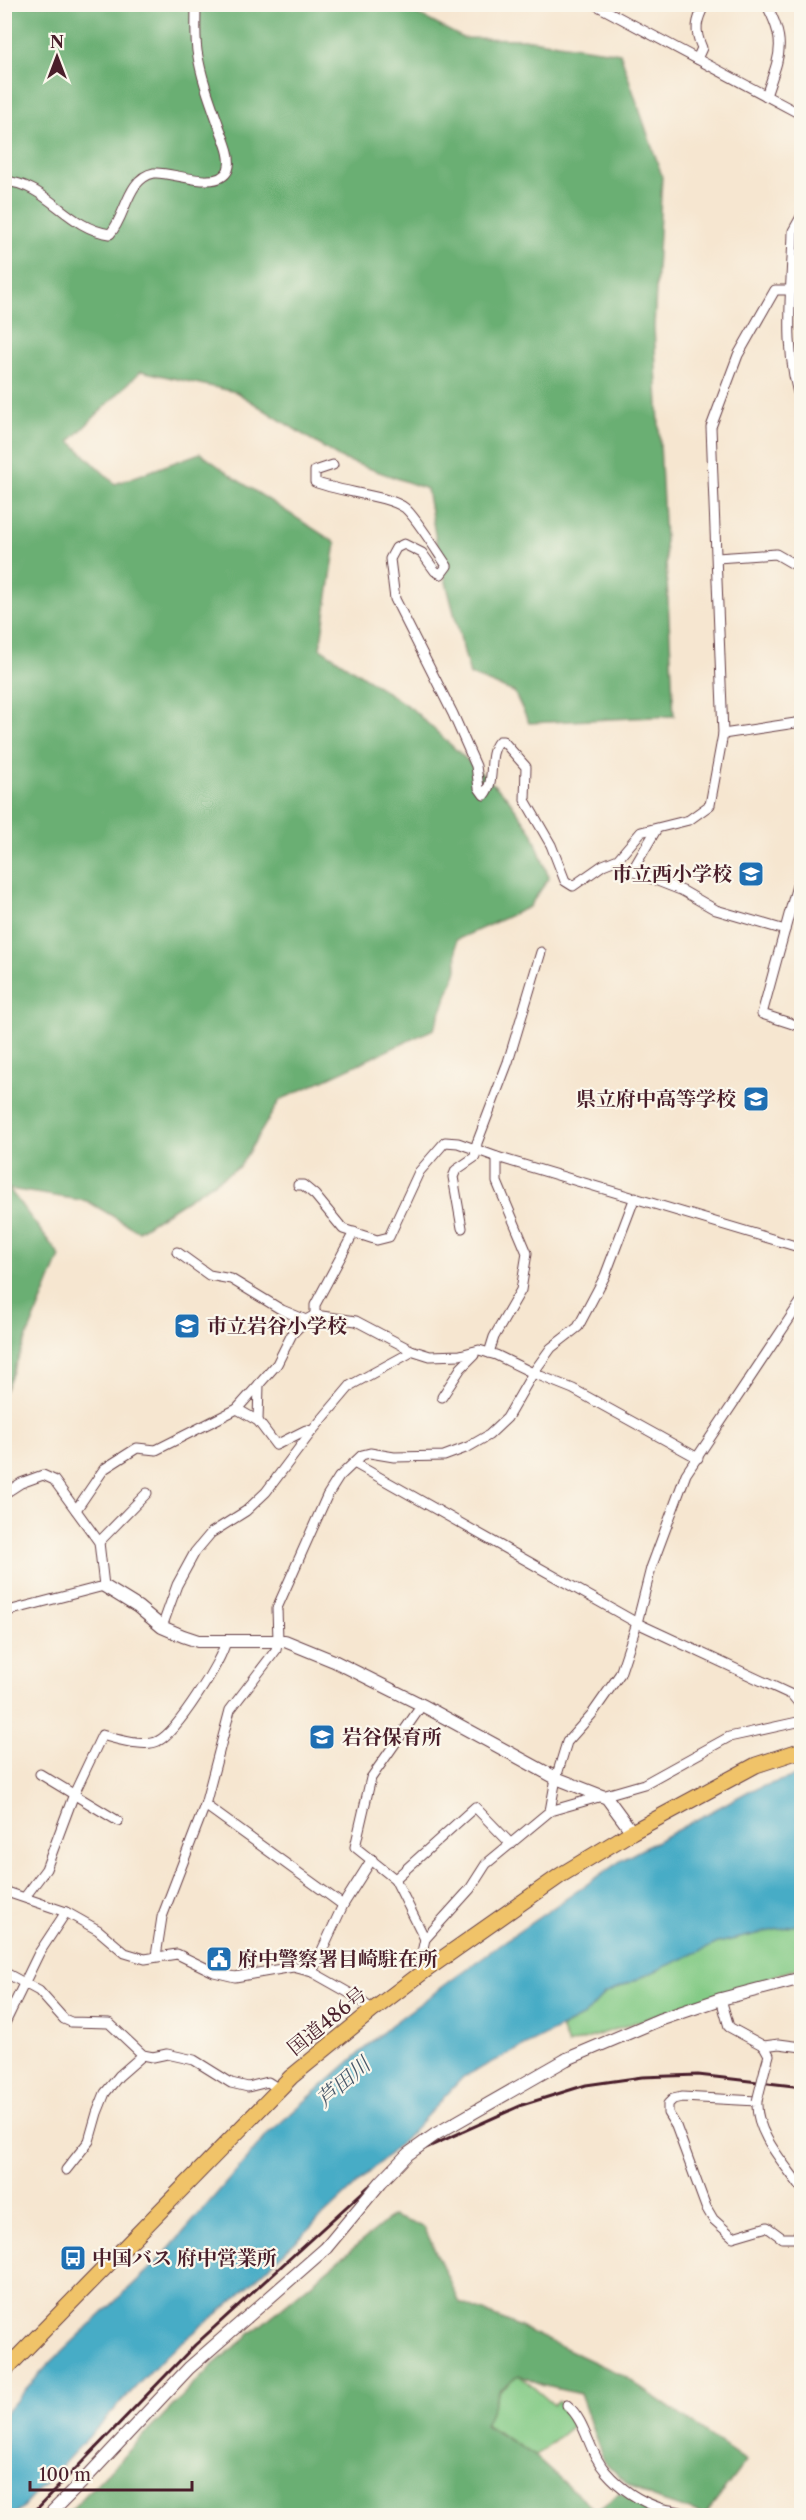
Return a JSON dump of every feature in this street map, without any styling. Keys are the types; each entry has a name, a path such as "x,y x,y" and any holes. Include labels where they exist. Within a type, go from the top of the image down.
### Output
{"highway":[{"name":"国道486号","path":"5,2370 279,2089 374,2010 423,1972 561,1875 632,1832 756,1765 801,1750"}],"street":[{"path":"4,181 30,186 76,223 96,232 110,234 118,225 134,187 145,176 155,173 197,180 215,180 223,176 228,170 228,152 203,82 196,48 196,4"},
{"path":"594,4 801,115"},
{"path":"697,59 702,48 696,36 696,22 705,4"},
{"path":"766,4 776,21 781,50 766,96"},
{"path":"801,215 793,231 790,356 796,391 801,405"},
{"path":"333,465 315,471 315,482 405,508 447,566 441,574 435,571 422,554 404,544 396,548 390,559 394,599 453,714 476,766 479,788 484,795 489,789 493,748 499,741 503,741 526,767 525,800 551,845 565,880 573,886 603,865 618,859 641,832 689,820 710,805 723,734 711,427 738,355 775,290 792,290"},
{"path":"717,558 776,554 801,569"},
{"path":"723,734 801,722"},
{"path":"632,871 656,830"},
{"path":"618,859 632,871 683,891 716,910 785,930"},
{"path":"801,867 762,1014 801,1027"},
{"path":"462,1228 453,1177 456,1170 475,1157 478,1150 477,1143 508,1062 541,952"},
{"path":"297,1185 303,1185 315,1195 343,1229 377,1240 389,1237 419,1172 445,1142 458,1143 497,1157 801,1248"},
{"path":"489,1353 494,1336 521,1290 527,1253 497,1182 497,1157"},
{"path":"156,1956 162,1917 205,1805 230,1710 276,1650 277,1608 327,1496 339,1477 362,1455 370,1453 414,1458 444,1456 468,1447 489,1435 507,1418 533,1373 551,1348 578,1327 606,1275 635,1197"},
{"path":"315,1315 315,1305 354,1232"},
{"path":"177,1252 209,1275 231,1280 282,1310 306,1320"},
{"path":"550,1811 556,1778 567,1742 592,1714 620,1674 637,1623 651,1568 686,1474 801,1304"},
{"path":"76,1510 104,1469 137,1448 156,1450 237,1409 277,1364 292,1334 306,1320 315,1315 356,1321 411,1350 430,1356 473,1352 489,1353 573,1389 698,1458"},
{"path":"162,1627 177,1585 195,1552 211,1533 246,1511 266,1492 312,1431 351,1385 408,1354 411,1350"},
{"path":"442,1396 461,1368 474,1355 473,1352"},
{"path":"258,1421 259,1384"},
{"path":"237,1409 258,1421 276,1445 306,1430 312,1431"},
{"path":"354,1463 637,1623 792,1695 801,1707"},
{"path":"4,1494 21,1483 43,1475 49,1476 99,1542 104,1586"},
{"path":"99,1542 147,1493"},
{"path":"4,1612 104,1586 138,1607 162,1627 198,1641 285,1641 334,1661 422,1705 556,1778 607,1798 632,1832"},
{"path":"25,1897 46,1869 74,1794 102,1735 150,1743 159,1741 189,1708 223,1652 226,1641"},
{"path":"422,1705 371,1778 355,1847 395,1879 425,1939"},
{"path":"423,1972 420,1961 425,1939 470,1889 486,1864 550,1811 644,1784 729,1737 801,1720"},
{"path":"40,1774 118,1821"},
{"path":"205,1805 343,1905"},
{"path":"395,1879 475,1807 511,1844"},
{"path":"312,1972 343,1905 372,1859"},
{"path":"4,1891 66,1911 98,1930 125,1953 145,1959 177,1954 214,1972 235,1977 293,1967 312,1972 374,2010"},
{"path":"4,2025 39,1953 66,1911"},
{"path":"4,1972 39,1991 64,2019 70,2022 109,2023 143,2055 153,2057 167,2054 194,2060 231,2083 248,2087 268,2082 279,2089"},
{"path":"48,2516 189,2368 327,2248 381,2182 408,2154 436,2134 567,2059 650,2024 721,1999 801,1978"},
{"path":"721,1999 729,2027 764,2046 769,2055 756,2113 760,2127 801,2189"},
{"path":"764,2046 779,2044 801,2047"},
{"path":"66,2170 89,2141 105,2093 119,2076 143,2055"},
{"path":"757,2101 682,2097 673,2099 668,2104 668,2113 676,2126 713,2219 733,2237 767,2228 782,2238 799,2240 801,2223"},
{"path":"567,2404 576,2413 591,2451 606,2472 636,2498 661,2509 683,2511 691,2516"}],"green space":[{"path":"5,5 400,5 463,38 524,39 620,53 662,176 654,327 674,716 529,723 514,692 470,675 438,551 427,489 340,458 236,392 141,371 70,441 115,484 200,453 239,481 336,543 320,648 411,708 507,797 532,832 549,878 529,907 456,940 457,970 434,1029 280,1100 240,1166 138,1231 87,1201 9,1189 60,1256 5,1391"},
{"path":"801,1924 801,1967 568,2045 561,2028 584,2016 604,1994 717,1943"},
{"path":"392,2216 424,2227 460,2303 507,2321 624,2376 746,2461 705,2515 653,2498 626,2483 604,2461 580,2394 541,2385 519,2375 500,2390 485,2425 535,2456 596,2511 620,2493 671,2515 65,2516 213,2365"},
{"path":"519,2375 554,2405 558,2401 577,2422 535,2456 485,2424 500,2390"}],"water":[{"name":"芦田川","path":"801,1774 801,1924 718,1943 604,1994 584,2016 463,2077 403,2141 229,2304 165,2356 15,2515 5,2515 5,2413 48,2365 162,2257 269,2133 391,2025 495,1948 622,1860 749,1791"}],"railway":[{"path":"30,2516 195,2345 368,2187 424,2149 522,2105 586,2085 642,2077 698,2075 802,2087"}],"place":[{"name":"市立西小学校","path":"751,874"},
{"name":"県立府中高等学校","path":"756,1099"},
{"name":"市立岩谷小学校","path":"187,1326"},
{"name":"岩谷保育所","path":"322,1737"},
{"name":"府中警察署目崎駐在所","path":"219,1959"},
{"name":"中国バス 府中営業所","path":"73,2258"}]}
